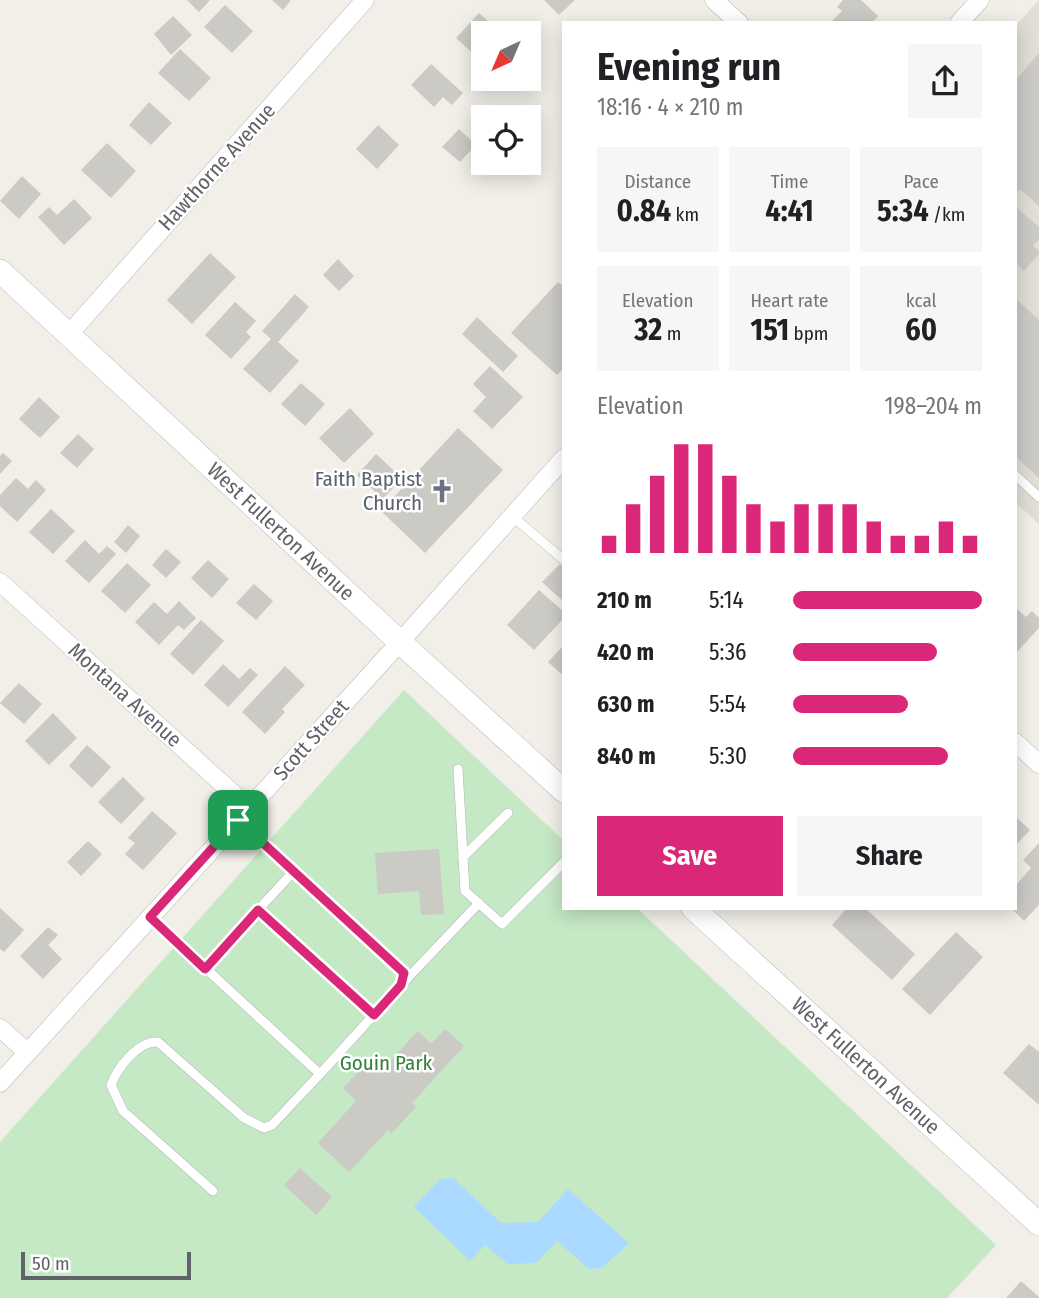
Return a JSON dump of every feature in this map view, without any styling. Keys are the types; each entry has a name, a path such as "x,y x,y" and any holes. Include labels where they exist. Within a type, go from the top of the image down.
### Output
{"street":[{"name":"Hawthorne Avenue","path":"69,334 365,0"},
{"path":"714,0 737,21"},
{"path":"961,21 980,0"},
{"name":"West Fullerton Avenue","path":"0,271 562,789"},
{"name":"Scott Street","path":"0,1083 562,460"},
{"name":"Montana Avenue","path":"0,582 244,814"},
{"path":"1017,744 1039,764"},
{"name":"West Fullerton Avenue","path":"695,910 1039,1224"},
{"path":"0,1028 27,1052"}],"lane":[{"path":"1017,477 1039,497"},
{"path":"512,516 562,558"},
{"path":"458,769 465,891 479,904 502,925 562,864"},
{"path":"463,857 508,813"},
{"path":"244,814 294,870 404,973 401,985"},
{"path":"205,969 294,870"},
{"path":"213,1191 123,1111 111,1085 115,1074 144,1045 150,1041 158,1042 244,1118 264,1128 272,1125 479,904"},
{"path":"258,910 374,1015"},
{"path":"150,917 320,1074"}],"shaded area":[{"path":"1039,0 1039,524 1017,504 1017,24"}],"green space":[{"name":"Gouin Park","path":"404,690 562,839 562,910 639,910 996,1245 947,1298 0,1298 0,1142"}],"water":[{"path":"453,1178 501,1223 538,1222 568,1189 629,1243 602,1268 589,1269 557,1241 536,1263 508,1264 485,1245 470,1261 414,1207 440,1179"}],"building":[{"path":"187,0 210,0 199,12"},
{"path":"272,0 291,0 283,10"},
{"path":"544,0 575,0 559,15"},
{"path":"843,0 861,0 878,16 874,21 832,21 842,11 837,7"},
{"path":"225,5 253,31 232,53 204,27"},
{"path":"479,13 488,21 472,21"},
{"path":"173,16 192,35 171,55 154,34"},
{"path":"471,22 471,52 456,38"},
{"path":"180,49 211,78 189,101 158,73"},
{"path":"1039,53 1039,206 1020,189 1017,192 1017,79"},
{"path":"431,64 463,93 452,105 443,97 434,107 411,85"},
{"path":"149,102 172,123 151,145 129,125"},
{"path":"378,125 399,145 377,169 356,149"},
{"path":"459,129 471,140 471,150 460,162 442,147"},
{"path":"107,143 136,171 111,198 81,170"},
{"path":"22,176 41,194 19,219 0,201"},
{"path":"74,199 92,218 64,245 38,217 49,207 57,215"},
{"path":"1017,208 1039,227 1039,239 1033,246 1039,254 1024,271 1017,264"},
{"path":"210,253 236,277 192,324 167,300"},
{"path":"338,259 354,276 339,291 323,275"},
{"path":"558,282 562,285 562,370 557,375 511,333"},
{"path":"295,294 309,307 278,342 299,361 270,393 243,369 271,339 262,331"},
{"path":"1017,300 1039,320 1039,478 1017,458"},
{"path":"235,302 256,321 246,332 251,337 231,359 205,335"},
{"path":"477,317 518,356 503,372 462,334"},
{"path":"490,366 523,397 492,429 473,411 486,397 473,384"},
{"path":"301,383 325,404 305,426 281,404"},
{"path":"39,397 60,417 40,438 19,419"},
{"path":"350,408 374,434 344,463 319,438"},
{"name":"Faith Baptist Church","path":"458,428 503,470 425,553 381,511"},
{"path":"78,434 94,449 77,468 60,453"},
{"path":"3,453 12,461 0,474 0,456"},
{"path":"376,454 402,478 383,499 357,475"},
{"path":"16,478 28,489 36,480 46,490 17,522 0,506 0,495"},
{"path":"51,509 75,531 53,554 29,532"},
{"path":"128,525 140,536 126,553 114,542"},
{"path":"85,540 99,554 107,546 116,554 89,583 65,561"},
{"path":"166,549 181,562 166,578 152,565"},
{"path":"208,560 229,579 212,598 191,578"},
{"path":"127,563 151,585 125,613 101,591"},
{"path":"560,564 562,566 562,600 542,582"},
{"path":"254,584 273,601 256,620 236,603"},
{"path":"539,590 562,610 562,620 534,650 507,625"},
{"path":"179,601 196,618 184,630 178,625 159,645 135,622 154,602 167,614"},
{"path":"1017,609 1026,617 1032,611 1039,618 1039,628 1017,652"},
{"path":"201,620 224,641 193,675 170,654"},
{"path":"562,647 562,674 548,662"},
{"path":"223,664 239,679 250,668 258,675 228,707 204,685"},
{"path":"285,666 305,685 282,709 285,712 265,734 242,712"},
{"path":"19,683 42,704 24,724 0,703"},
{"path":"53,713 77,738 49,765 25,741"},
{"path":"87,745 111,767 92,788 69,766"},
{"path":"123,777 145,799 121,824 98,802"},
{"path":"152,811 177,833 143,870 125,854 135,843 128,838"},
{"path":"1017,818 1030,830 1017,844"},
{"path":"88,841 102,854 81,876 67,862"},
{"path":"1039,843 1039,905 1024,921 1013,910 1017,910 1017,884 1031,868 1023,860"},
{"path":"439,849 444,914 421,915 419,891 378,894 375,853"},
{"path":"0,908 24,930 4,952 0,949"},
{"path":"845,910 867,910 915,954 892,980 832,925"},
{"path":"48,927 58,935 48,945 62,959 43,979 20,956"},
{"path":"956,932 983,957 930,1015 902,989"},
{"path":"445,1029 464,1046 412,1103 416,1107 391,1134 388,1130 349,1172 318,1143 356,1101 343,1088 367,1062 379,1073 418,1031 431,1044"},
{"path":"1029,1044 1039,1052 1039,1105 1003,1073"},
{"path":"300,1168 332,1197 316,1215 284,1185"},
{"path":"1021,1281 1039,1297 1039,1298 1006,1298"}],"place":[{"name":"Faith Baptist Church","path":"442,491"}],"route":[{"path":"238,820 400,967 404,973 401,985 374,1015 258,910 205,969 150,917 238,820"}]}
